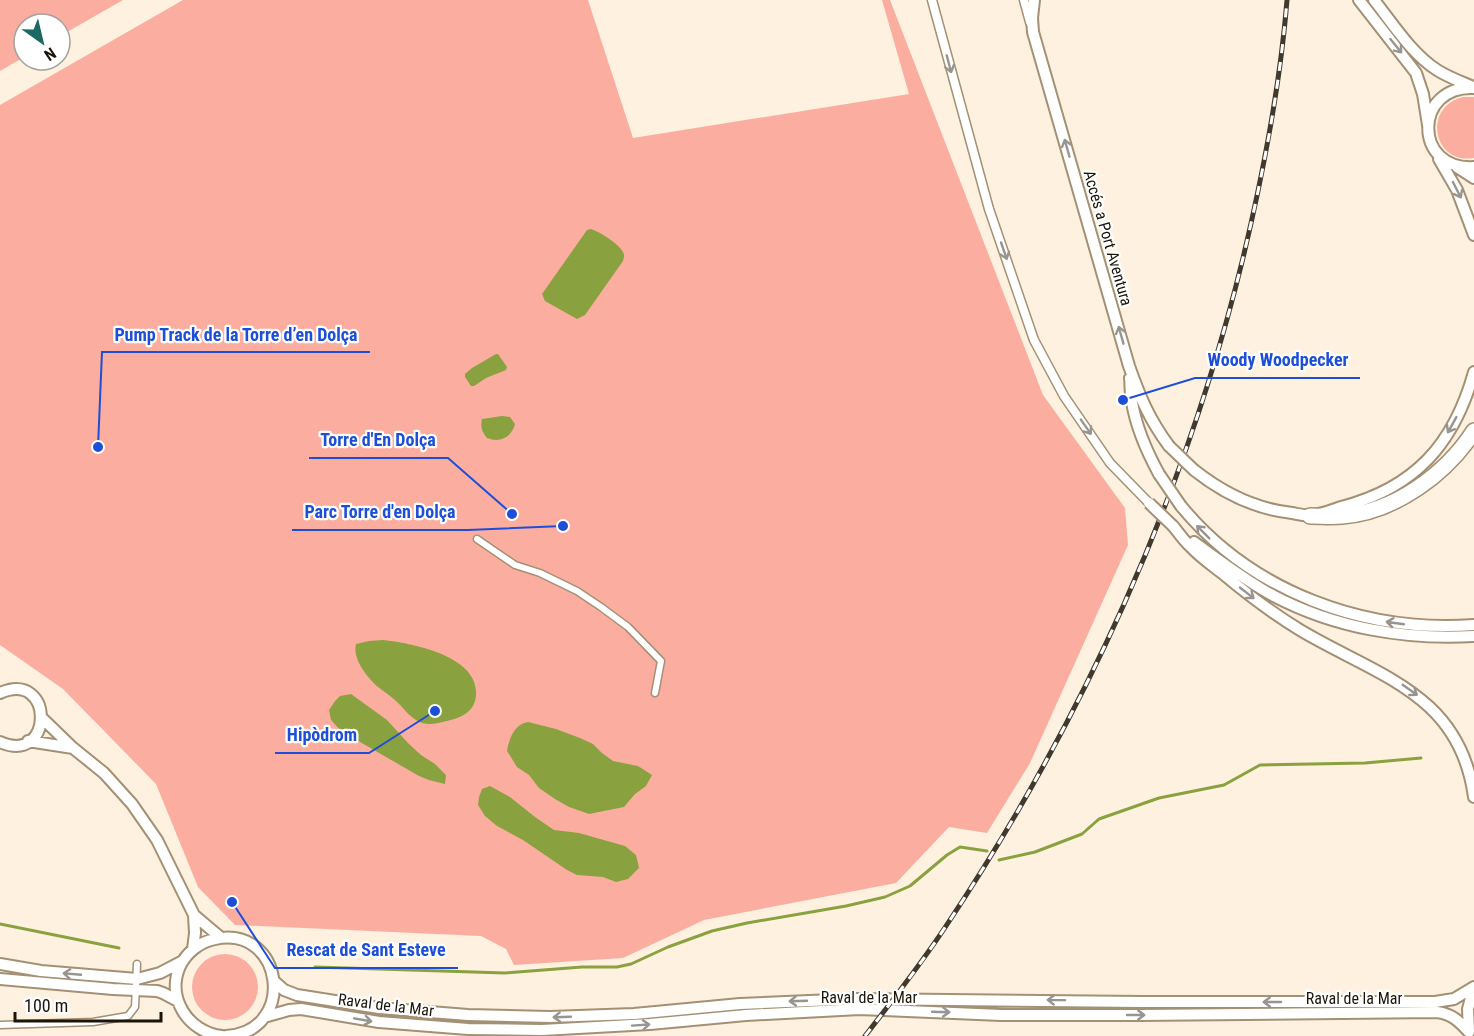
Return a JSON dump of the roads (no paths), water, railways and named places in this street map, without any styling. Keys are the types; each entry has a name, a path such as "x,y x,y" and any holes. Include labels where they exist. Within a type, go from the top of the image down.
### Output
{"highway":[{"path":"1310,516 1342,516 1359,513 1402,497 1441,470 1474,431"}],"street":[{"path":"932,0 989,209 1034,340 1064,396 1110,463 1173,526 1190,547 1265,608 1323,643 1413,692 1439,716 1458,744 1474,797"},
{"name":"Accés a Port Aventura","path":"1024,0 1129,366 1150,418 1169,446 1194,470 1222,490 1259,507 1310,516"},
{"name":"Accés a Port Aventura","path":"1033,32 1034,0"},
{"path":"1359,0 1416,73 1423,94 1430,141 1458,190 1474,235"},
{"path":"1374,0 1409,44 1428,63 1474,88"},
{"path":"1428,125 1430,114 1444,95 1465,87 1474,88"},
{"path":"1433,148 1446,162 1474,178"},
{"path":"1454,166 1474,167"},
{"path":"1129,366 1131,401 1146,447 1159,474 1181,507 1223,550 1276,584 1308,600 1396,634 1425,637 1473,630"},
{"path":"1310,516 1376,497 1396,486 1429,460 1447,434 1463,402 1474,372"},
{"path":"1173,526 1254,584 1292,605 1323,617 1360,622"},
{"path":"477,539 515,565 540,573 577,591 628,627 661,661 655,693"},
{"path":"0,693 13,690 27,693 38,703 42,718 37,734 28,741 15,746 0,742"},
{"path":"42,718 73,748 104,773 132,804 157,840 194,915 193,949"},
{"path":"28,741 73,748"},
{"path":"194,915 220,937"},
{"path":"178,1001 177,976 183,961 193,949 201,943 220,937 240,939 257,948 269,963 274,982 274,997 264,1017"},
{"path":"0,979 136,985 145,978 183,961"},
{"path":"0,964 136,985 164,993 178,1001"},
{"path":"0,1025 93,1022 128,1016 135,1007 137,964"},
{"name":"Raval de la Mar","path":"274,982 284,990 297,995 379,1008 468,1015 550,1017 634,1014 740,1004 857,999 1435,1002 1454,999 1474,987"},
{"path":"1469,1034 1468,1009 1474,987"},
{"name":"Raval de la Mar","path":"178,1001 184,1015 195,1026 208,1033 224,1036 239,1034 253,1028 264,1017 301,1009 379,1022 468,1029 542,1030 860,1009 1001,1015 1437,1012 1456,1018 1469,1034"}],"waterway":[{"path":"999,860 1035,852 1082,834 1099,819 1159,798 1224,785 1260,765 1365,763 1421,758"},
{"path":"315,967 505,973 582,967 617,967 631,964 712,931 885,897 910,886 960,847 987,851"},
{"path":"0,924 119,948"}],"railway":[{"path":"865,1036 946,926 1042,769 1124,605 1159,520 1191,434 1219,347 1243,258 1270,130 1287,0"}],"place":[{"name":"Woody Woodpecker","path":"1123,400"},
{"name":"Pump Track de la Torre d’en Dolça","path":"98,447"},
{"name":"Torre d'En Dolça","path":"512,514"},
{"name":"Parc Torre d'en Dolça","path":"563,526"},
{"name":"Hipòdrom","path":"435,711"},
{"name":"Rescat de Sant Esteve","path":"232,902"}]}
